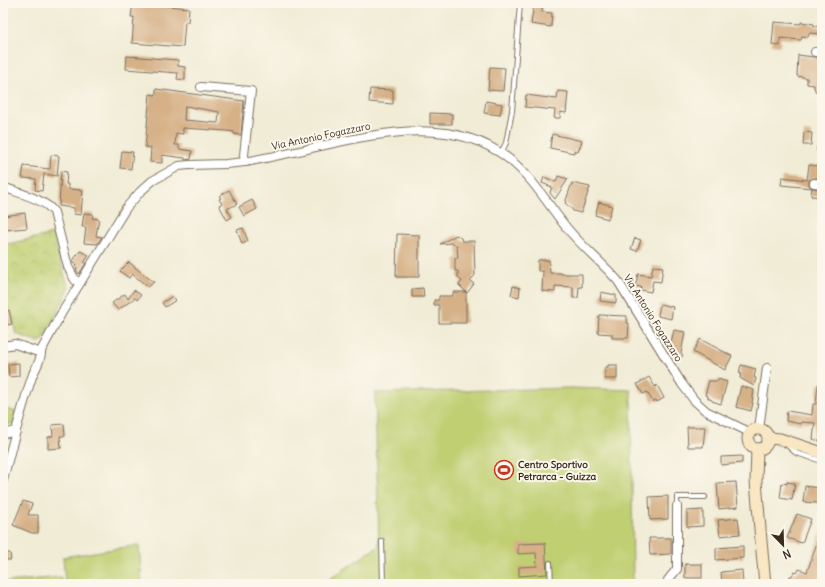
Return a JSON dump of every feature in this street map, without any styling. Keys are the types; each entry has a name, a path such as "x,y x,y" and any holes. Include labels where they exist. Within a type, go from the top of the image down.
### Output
{"street":[{"path":"201,86 251,91 244,156 245,162"},
{"name":"Via Antonio Fogazzaro","path":"3,480 33,375 41,357 40,351 126,208 152,180 179,166 245,162 368,136 407,131 433,131 454,134 475,141 501,153 514,163 532,181 566,227 618,281 635,305 682,384 694,400 706,411 755,431"},
{"path":"3,187 44,203 51,208 54,212 68,267 75,280 80,283"},
{"path":"3,346 15,344 38,352 40,351"},
{"path":"757,449 753,447 748,438 755,431 767,368"},
{"path":"3,434 16,431"},
{"path":"755,431 765,431 768,438 766,446 757,449"},
{"path":"768,438 780,439 822,453"},
{"path":"757,449 756,481 760,541 766,584"},
{"path":"668,584 668,580 677,568 677,506"}],"lane":[{"path":"501,153 506,143 512,111 520,3"},
{"path":"780,439 796,453 822,461"},
{"path":"677,506 677,497 705,497"},
{"path":"382,541 383,584"},
{"path":"550,563 551,584"},
{"path":"588,584 612,583"}],"green space":[{"path":"53,234 69,289 43,340 39,342 16,334 10,308 3,309 3,283 9,282 3,256 3,245"},
{"name":"Centro Sportivo Petrarca - Guizza","path":"571,388 631,390 633,584 322,584 379,546 375,393"},
{"path":"3,408 16,412 14,423 3,426"},
{"path":"139,545 142,584 65,584 63,557"},
{"path":"61,577 62,584 4,584 4,582"}],"building":[{"path":"133,3 189,8 188,22 185,22 183,47 132,43 134,17 131,17"},
{"path":"534,3 543,3 542,12 552,13 551,27 531,24"},
{"path":"774,22 801,24 801,22 814,24 814,26 822,27 822,34 809,33 808,37 802,36 801,40 780,38 780,46 772,45"},
{"path":"798,55 822,58 822,92 815,91 814,85 807,84 807,78 797,76"},
{"path":"127,56 178,60 178,66 185,67 185,80 177,79 178,73 126,69"},
{"path":"490,67 505,68 503,91 488,90"},
{"path":"156,89 244,101 241,135 227,131 183,128 183,134 176,133 175,145 179,145 179,149 192,151 191,159 185,160 185,158 162,155 162,163 150,162 151,148 145,147 150,94 156,95","holes":["185,106 219,112 218,123 184,120"]},
{"path":"370,89 393,90 393,104 369,102"},
{"path":"558,91 568,92 566,113 561,112 560,118 554,118 555,110 525,107 526,95 557,99"},
{"path":"486,101 502,104 500,115 484,113"},
{"path":"430,113 452,114 452,124 430,124"},
{"path":"804,132 812,133 811,145 803,145"},
{"path":"552,134 582,141 578,152 574,150 574,153 550,148"},
{"path":"122,151 133,152 131,169 120,168"},
{"path":"51,155 59,156 57,176 44,174 42,191 35,190 36,179 22,178 24,166 50,169"},
{"path":"809,165 822,166 822,178 814,178 809,180 809,185 812,188 781,185 782,177 807,180"},
{"path":"61,171 67,172 66,184 68,184 68,189 83,190 81,215 74,214 74,208 59,206"},
{"path":"558,176 568,179 555,199 550,193 552,187 542,183 544,177 556,182"},
{"path":"572,183 590,187 581,213 573,211 565,203"},
{"path":"812,188 821,189 821,197 811,196"},
{"path":"229,190 237,204 227,209 232,217 227,220 219,205 222,204 219,196"},
{"path":"252,200 257,209 244,216 239,207"},
{"path":"599,202 612,206 608,219 595,215"},
{"path":"25,213 27,228 4,230 3,216"},
{"path":"84,213 93,214 92,218 99,219 96,236 102,237 97,244 84,243 86,227 82,227"},
{"path":"243,228 248,241 242,244 237,230"},
{"path":"397,234 419,235 419,277 396,277"},
{"path":"456,235 461,238 462,241 474,241 475,275 470,281 474,284 467,293 459,285 462,281 458,278 458,271 455,271 455,258 458,258 457,246 453,243 440,244"},
{"path":"635,238 641,240 637,251 631,249"},
{"path":"80,251 89,255 79,274 76,270 76,263 72,262"},
{"path":"538,260 549,260 550,273 582,274 582,287 579,287 578,298 573,298 573,287 555,286 555,292 542,291 543,271 538,271"},
{"path":"129,262 154,282 148,287 132,274 129,278 120,271"},
{"path":"653,266 663,267 661,282 653,281 651,292 640,290 641,287 635,286 638,274 651,276"},
{"path":"513,286 520,288 519,297 511,295"},
{"path":"423,288 424,297 412,297 412,289"},
{"path":"134,290 141,295 137,300 135,298 118,310 112,303 125,294 128,299"},
{"path":"453,292 466,292 466,323 439,323 439,305 434,305 434,300 439,300 439,296 453,296"},
{"path":"601,292 616,295 616,303 600,301"},
{"path":"172,296 176,300 165,307 162,303"},
{"path":"660,304 673,307 671,319 658,316"},
{"path":"9,310 12,324 3,326 3,312"},
{"path":"599,315 627,316 627,323 629,323 628,338 612,338 612,334 598,333"},
{"path":"674,330 685,332 681,353 683,355 679,360 669,351"},
{"path":"700,339 732,356 725,370 693,352"},
{"path":"19,363 19,376 9,377 8,364"},
{"path":"608,365 617,365 617,379 605,379 605,367 608,367"},
{"path":"741,365 756,369 754,386 740,378 741,373 739,373"},
{"path":"649,377 655,387 657,385 664,398 657,402 656,400 653,402 647,392 643,394 637,384"},
{"path":"718,379 727,382 721,404 712,401 705,395 709,381 718,381"},
{"path":"818,384 822,385 822,442 813,439 815,423 801,422 801,424 786,421 787,411 812,415 813,404 816,404"},
{"path":"741,386 754,390 751,411 736,407"},
{"path":"64,424 65,436 60,436 61,448 48,449 48,437 53,436 52,425"},
{"path":"687,427 705,427 703,447 688,447"},
{"path":"742,456 742,463 721,465 721,457"},
{"path":"736,482 738,507 719,509 717,483"},
{"path":"787,482 795,483 792,500 780,498 782,483 787,484"},
{"path":"805,486 819,488 818,503 803,502"},
{"path":"668,496 668,519 650,520 649,497"},
{"path":"23,501 32,504 28,515 38,515 38,533 32,533 13,525"},
{"path":"703,510 703,526 687,527 687,511"},
{"path":"797,514 811,519 802,543 787,538"},
{"path":"738,518 740,534 720,536 718,520"},
{"path":"821,531 822,584 791,584 792,583 788,582 790,576 792,576 794,572 797,573 799,569 807,572"},
{"path":"649,538 671,538 671,554 650,555"},
{"path":"545,543 547,574 519,576 519,567 537,566 536,553 518,554 518,544"},
{"path":"743,546 743,558 716,560 716,548"},
{"path":"3,553 10,553 11,560 3,560"},
{"path":"685,564 702,564 702,578 685,578"},
{"path":"742,570 743,584 722,584 721,572"}],"place":[{"name":"Centro Sportivo Petrarca - Guizza","path":"504,470"}]}
